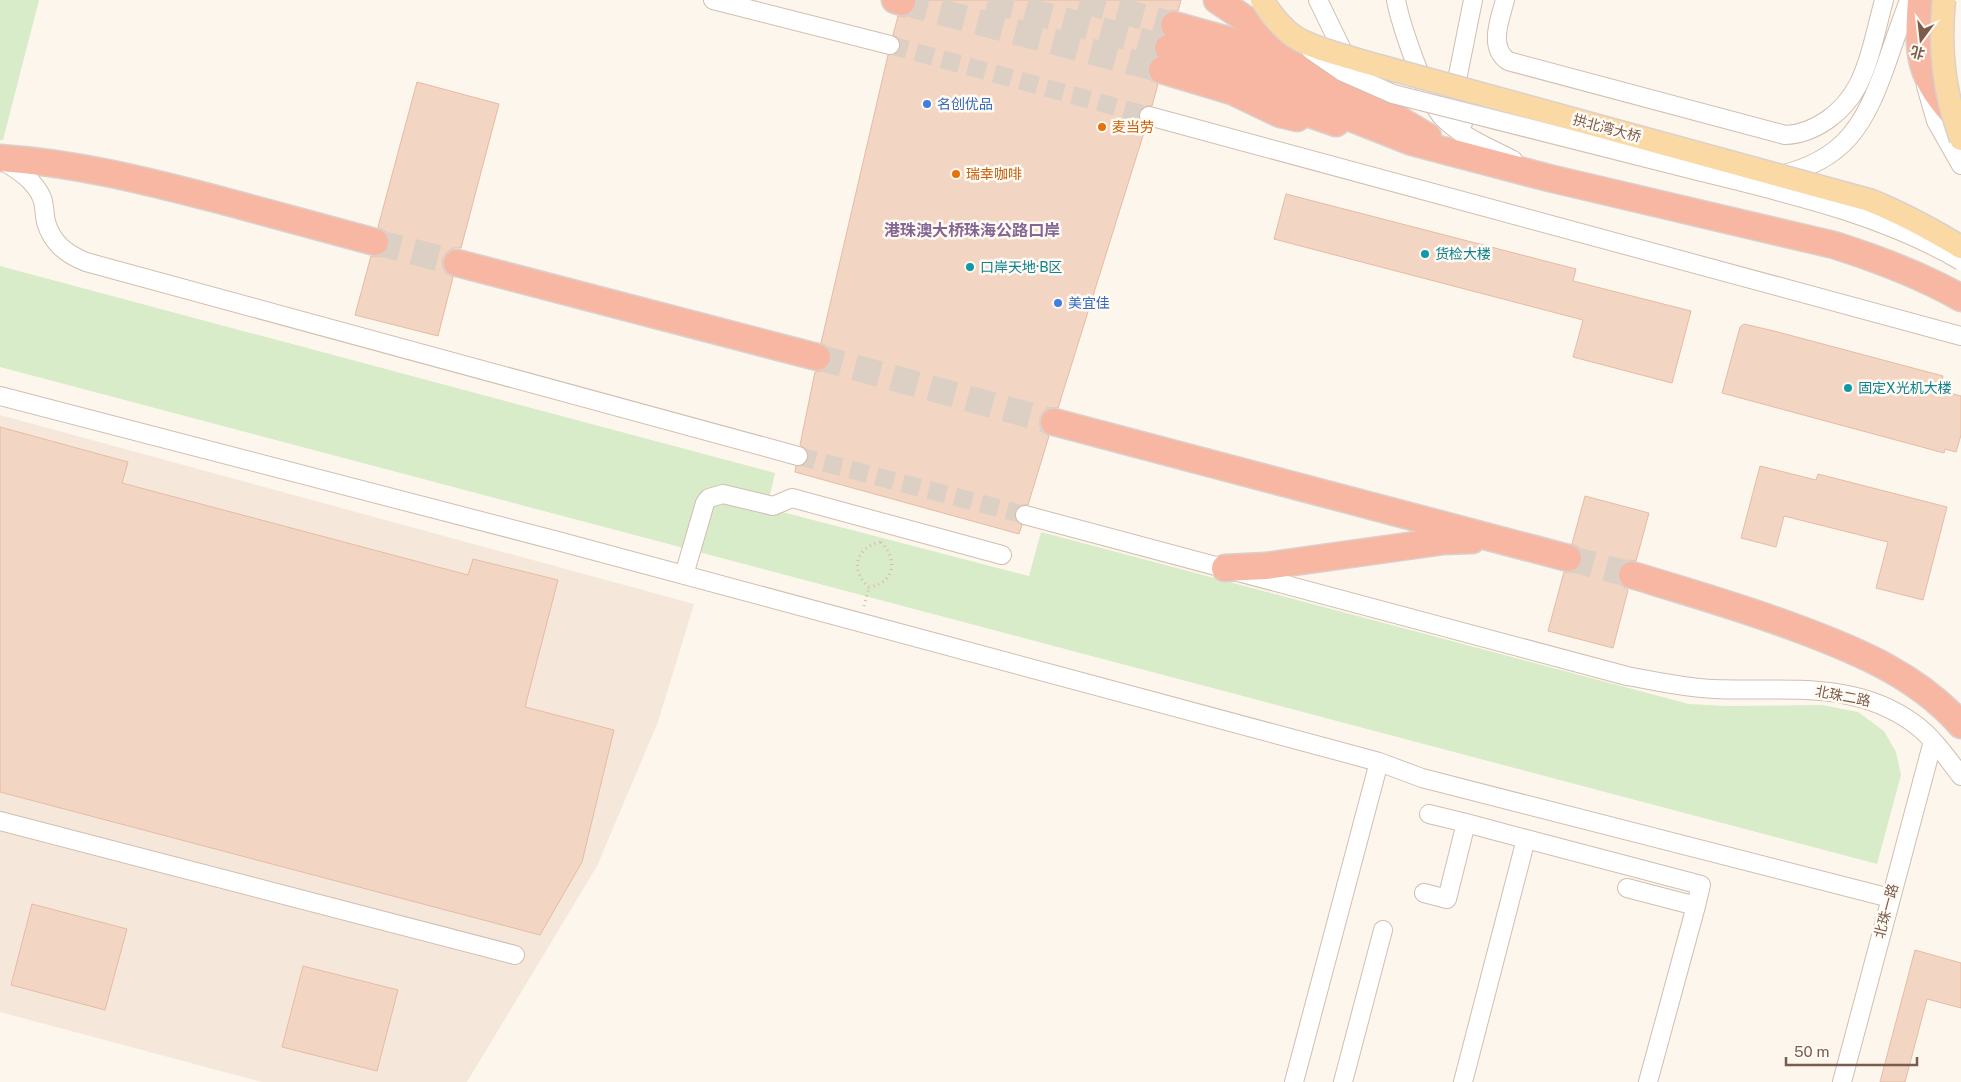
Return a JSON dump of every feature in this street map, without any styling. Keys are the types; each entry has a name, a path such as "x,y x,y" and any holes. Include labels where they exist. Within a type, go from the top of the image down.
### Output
{"highway":[{"path":"1217,0 1358,94 1416,137 1447,152 1834,245 1877,259 1916,275 1961,298"},
{"path":"1921,0 1918,37 1922,65 1939,99 1961,123"},
{"path":"1263,4 1301,32 1329,60 1416,137"},
{"path":"1242,44 1260,52 1302,88 1327,105 1377,130 1416,137 1330,122 1298,108 1269,84 1243,69 1168,48 1242,44"},
{"path":"0,159 40,161 115,174 375,242"},
{"path":"457,263 817,357"},
{"path":"1054,422 1568,558"},
{"path":"1225,568 1266,566 1444,541 1506,542"},
{"path":"1632,575 1749,610 1873,659 1906,678 1931,697 1961,725"}],"main road":[{"path":"1944,0 1941,48 1946,90 1961,139"},
{"name":"拱北湾大桥","path":"1263,4 1273,18 1295,37 1361,61 1869,200 1907,216 1961,247"}],"street":[{"path":"713,0 890,45"},
{"path":"1318,0 1359,85"},
{"path":"1385,0 1406,35"},
{"path":"1396,0 1406,35 1432,102 1443,118 1460,132 1549,178"},
{"path":"1474,0 1455,90 1456,111 1464,126 1482,144"},
{"path":"1505,0 1497,37 1498,48 1508,61 1785,135 1795,135 1817,127 1831,117 1858,86 1884,0"},
{"path":"1728,178 1775,177 1801,171 1823,160 1838,149 1856,129 1868,111 1909,0"},
{"path":"1295,37 1318,56 1343,72 1393,94 1728,178 1863,216 1902,230 1961,261"},
{"path":"1922,65 1936,121 1961,165"},
{"path":"1149,116 1961,336"},
{"path":"0,159 18,170 35,187 42,199 46,222 52,238 61,249 86,262 798,456"},
{"path":"0,396 684,575 1379,762 1422,778 1890,898"},
{"path":"684,575 705,503 709,498 723,494 773,506 792,498 1002,555"},
{"name":"北珠二路","path":"1025,515 1627,676 1711,689 1811,689 1855,696 1877,702 1916,725 1933,741 1961,776"},
{"name":"北珠一路","path":"1842,1082 1933,741"},
{"path":"1294,1082 1379,762"},
{"path":"1429,814 1702,885 1648,1082"},
{"path":"0,821 514,955"},
{"path":"1424,893 1446,899 1466,823"},
{"path":"1463,1082 1526,839"},
{"path":"1627,888 1696,906"},
{"path":"1342,1082 1383,930"}],"path":[{"path":"881,542 888,548 893,563 887,578 882,583 869,587 860,578 857,570 858,561 860,554 866,547 881,542"}],"shaded area":[{"path":"0,415 694,604 658,722 597,866 467,1082 262,1082 0,1012"}],"green space":[{"path":"0,0 39,0 3,140 0,140"},
{"path":"0,266 775,473 767,508 1029,576 1041,532 1689,704 1728,706 1822,705 1858,712 1884,731 1896,752 1901,775 1877,864 0,367"}],"building":[{"name":"口岸天地·B区","path":"917,0 1181,0 1178,11 1170,11 1163,15 1160,21 1159,28 1163,34 1157,38 1154,44 1153,51 1156,57 1151,59 1147,73 1151,80 1158,84 1152,106 1146,106 1139,113 1139,119 1146,126 1058,408 1050,408 1043,412 1040,418 1040,426 1043,432 1049,436 1028,505 1022,505 1015,512 1015,518 1022,525 1019,534 795,472 796,466 805,464 808,458 806,449 800,445 815,372 827,368 832,360 828,347 821,343 888,55 897,53 900,47 898,38 893,35 898,16 905,17 912,13 916,7"},
{"path":"417,82 499,104 461,248 454,248 447,252 442,260 446,273 453,277 438,336 355,315 371,256 378,257 385,253 390,245 390,239 386,232 378,227"},
{"name":"货检大楼","path":"1286,194 1576,269 1573,281 1691,311 1672,383 1573,357 1583,320 1274,239"},
{"name":"固定X光机大楼","path":"1744,324 1943,376 1939,390 1961,396 1961,435 1956,452 1945,449 1944,453 1722,393 1740,327"},
{"path":"0,427 128,462 122,483 468,575 473,559 558,580 525,707 614,730 582,862 540,935 0,792"},
{"path":"1760,466 1816,480 1818,474 1947,507 1923,600 1876,588 1888,542 1784,516 1776,547 1741,538"},
{"path":"1585,496 1649,513 1636,561 1629,560 1622,564 1618,571 1617,578 1621,585 1628,590 1613,648 1548,631 1564,572 1572,572 1579,568 1582,562 1582,554 1578,547 1572,544"},
{"path":"32,904 127,929 105,1010 11,985"},
{"path":"1915,950 1961,963 1961,1008 1927,999 1905,1082 1880,1082"},
{"path":"303,966 398,990 377,1071 282,1047"}],"tunnel":[{"path":"988,0 1168,48"},
{"path":"1080,0 1174,25"},
{"path":"902,2 1162,70"},
{"path":"890,45 1149,116"},
{"path":"375,242 457,263"},
{"path":"817,357 1054,422"},
{"path":"798,456 1025,515"},
{"path":"1568,558 1632,575"}],"place":[{"name":"名创优品","path":"927,104"},
{"name":"麦当劳","path":"1102,127"},
{"name":"瑞幸咖啡","path":"956,174"},
{"name":"货检大楼","path":"1425,254"},
{"name":"口岸天地·B区","path":"970,267"},
{"name":"美宜佳","path":"1058,303"},
{"name":"固定X光机大楼","path":"1848,388"}],"district":[{"name":"港珠澳大桥珠海公路口岸","path":"972,230"}]}
